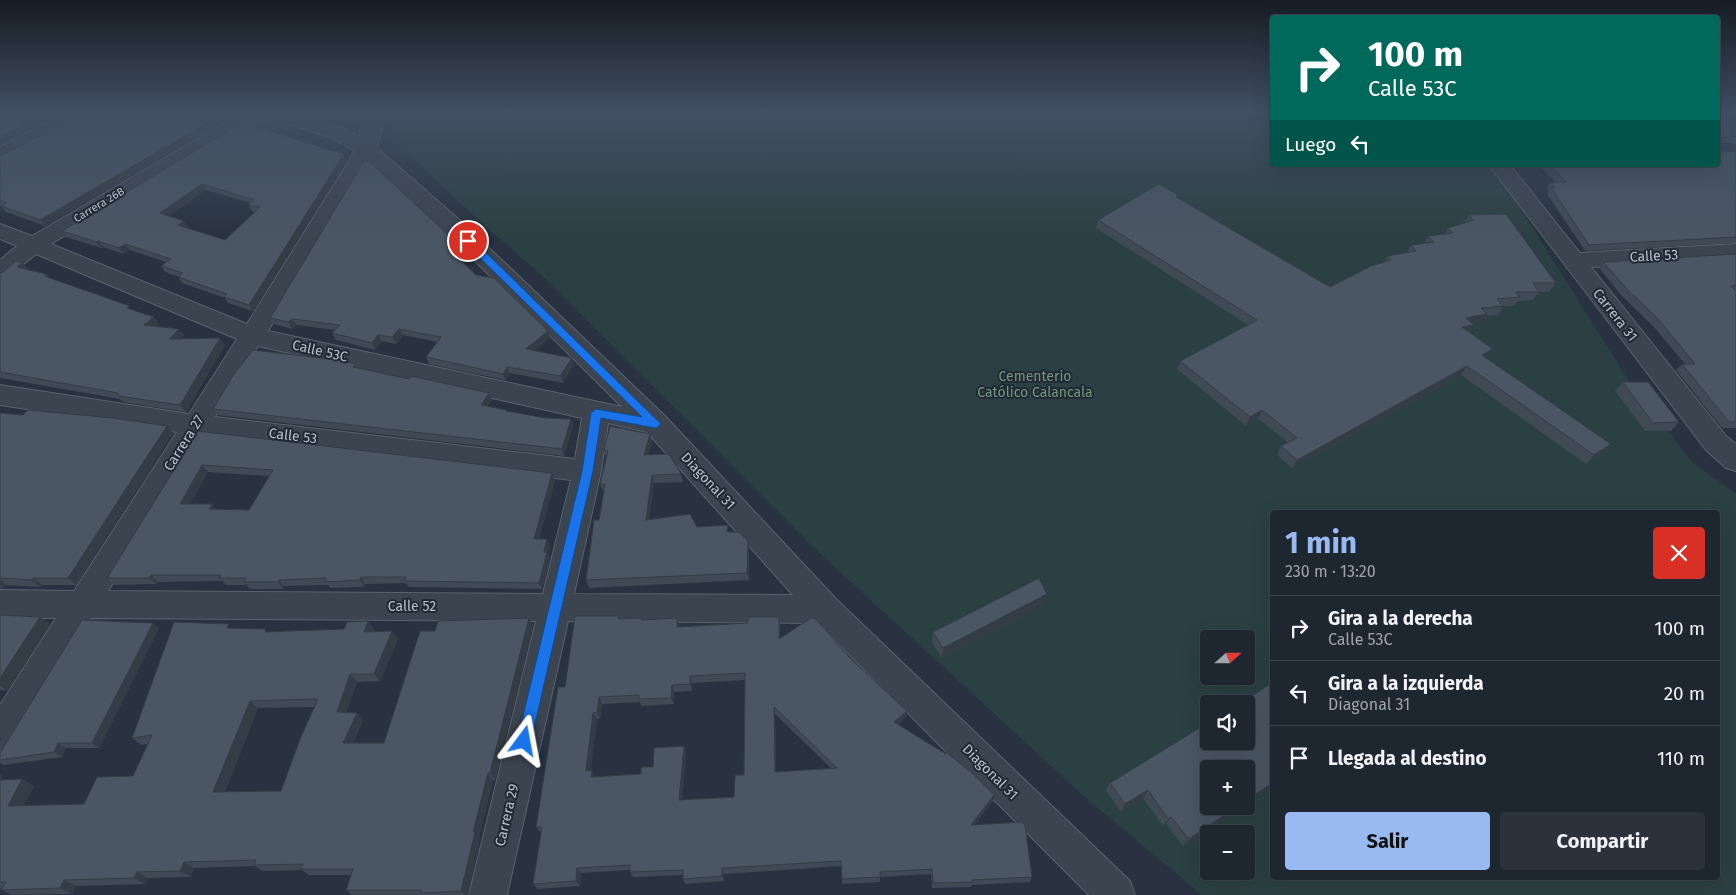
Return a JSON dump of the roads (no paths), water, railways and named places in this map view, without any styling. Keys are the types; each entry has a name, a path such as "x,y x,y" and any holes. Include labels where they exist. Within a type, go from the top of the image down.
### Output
{"street":[{"name":"Carrera 26B","path":"0,272 33,245 184,155"},
{"name":"Carrera 27","path":"0,735 252,336 362,155"},
{"name":"Diagonal 31","path":"372,155 455,228 656,424 825,608 1104,891"},
{"name":"Carrera 31","path":"1501,167 1573,261 1726,442 1736,460"},
{"name":"Calle 53C","path":"0,231 252,336 596,413 656,424"},
{"name":"Calle 53","path":"1573,261 1736,251"},
{"name":"Calle 53","path":"0,395 196,425 588,471"},
{"name":"Carrera 29","path":"488,895 588,471 596,413"},
{"name":"Calle 52","path":"0,604 825,608"}],"park label":[{"name":"Cementerio Católico Calancala","path":"1035,384"}]}
